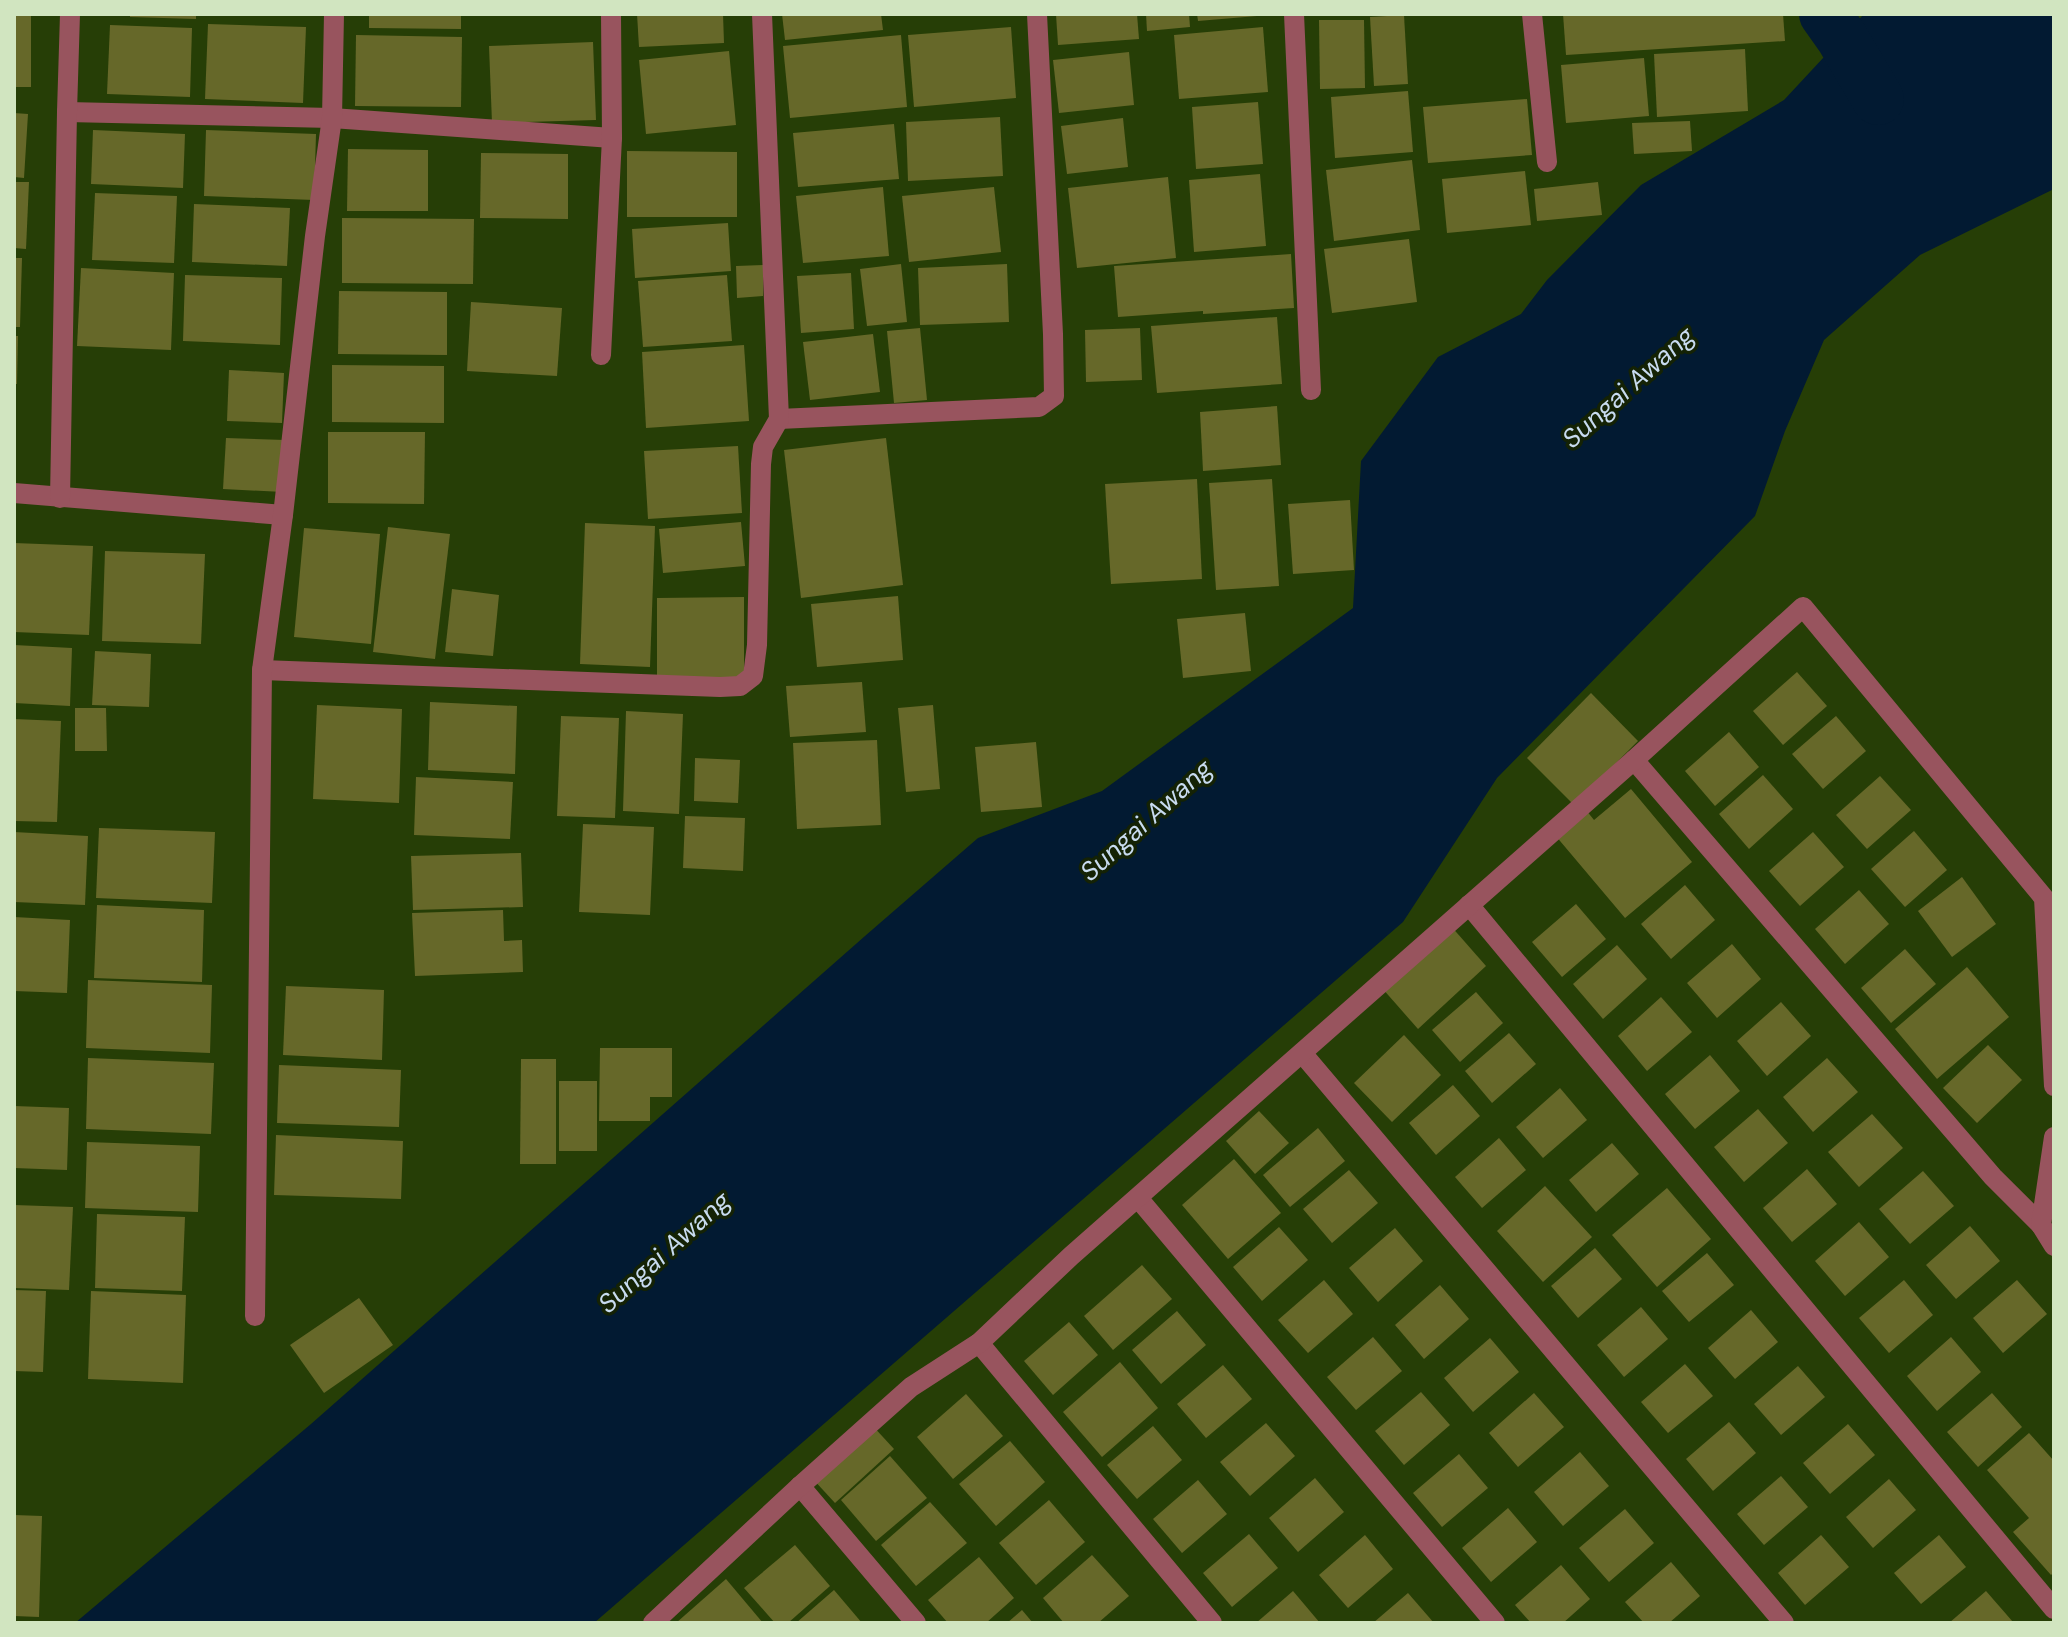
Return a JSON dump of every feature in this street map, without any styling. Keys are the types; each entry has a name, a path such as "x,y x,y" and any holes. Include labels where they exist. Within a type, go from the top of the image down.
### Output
{"street":[{"path":"60,498 70,14"},
{"path":"255,1316 262,670 332,118 334,14"},
{"path":"601,355 612,138 611,14"},
{"path":"262,670 720,687 740,686 753,676 757,645 761,464 763,447 779,419 762,14"},
{"path":"779,419 1039,407 1054,396 1037,14"},
{"path":"1294,14 1311,390"},
{"path":"1532,14 1547,162"},
{"path":"67,112 332,118 612,138"},
{"path":"14,493 283,515"},
{"path":"653,1623 911,1387 979,1343 1071,1256 1803,607 2044,898 2054,1086"},
{"path":"1634,760 1993,1177 2041,1225 2054,1246"},
{"path":"1469,905 2054,1609"},
{"path":"1302,1053 1784,1623"},
{"path":"2041,1225 2054,1137"},
{"path":"1138,1198 1495,1623"},
{"path":"979,1343 1212,1623"},
{"path":"800,1486 916,1623"}],"water":[{"name":"Sungai Awang","path":"1864,14 2054,14 2054,189 1920,255 1824,340 1785,431 1755,516 1497,778 1403,922 594,1623 75,1623 311,1424 978,838 1102,791 1353,608 1361,461 1438,357 1521,314 1547,280 1641,185 1784,100"}],"building":[{"path":"14,14 31,14 31,87 14,87"},
{"path":"130,14 196,14 196,19 130,17"},
{"path":"369,14 461,14 461,29 369,28"},
{"path":"637,14 723,14 724,43 639,47"},
{"path":"782,14 881,14 883,30 785,40"},
{"path":"1056,14 1137,14 1139,39 1058,45"},
{"path":"1146,14 1189,14 1190,27 1147,31"},
{"path":"1197,14 1256,14 1257,16 1198,21"},
{"path":"1563,14 1783,14 1785,41 1566,55"},
{"path":"1404,15 1408,84 1374,86 1370,17"},
{"path":"1319,20 1364,20 1365,88 1320,89"},
{"path":"208,24 306,27 303,103 205,99"},
{"path":"110,25 192,28 190,97 107,94"},
{"path":"1011,27 1016,98 914,107 908,35"},
{"path":"1263,27 1268,92 1179,99 1174,35"},
{"path":"356,35 462,37 461,107 355,106"},
{"path":"901,35 907,107 790,118 783,46"},
{"path":"593,42 596,120 492,123 489,46"},
{"path":"1745,49 1748,111 1657,117 1654,54"},
{"path":"729,51 736,125 646,134 639,60"},
{"path":"1129,52 1134,105 1059,113 1053,60"},
{"path":"1644,58 1649,116 1566,123 1561,65"},
{"path":"1408,91 1413,152 1335,158 1331,97"},
{"path":"1527,99 1532,155 1428,163 1423,107"},
{"path":"1258,102 1263,164 1196,169 1192,107"},
{"path":"14,113 28,114 24,178 14,177"},
{"path":"1000,117 1003,176 908,181 906,122"},
{"path":"1123,118 1128,167 1067,174 1061,126"},
{"path":"1690,121 1692,151 1634,154 1632,123"},
{"path":"894,124 899,179 798,187 793,133"},
{"path":"93,130 185,134 183,188 91,184"},
{"path":"206,130 316,134 314,200 204,196"},
{"path":"348,149 428,150 428,211 347,211"},
{"path":"627,151 737,152 737,217 627,217"},
{"path":"481,153 568,154 568,219 480,218"},
{"path":"1412,160 1420,230 1334,241 1326,170"},
{"path":"1525,171 1531,225 1447,233 1442,179"},
{"path":"1260,174 1266,246 1194,252 1189,180"},
{"path":"1168,177 1176,258 1077,268 1068,188"},
{"path":"14,182 29,182 26,249 14,248"},
{"path":"1598,182 1602,215 1537,221 1534,189"},
{"path":"883,187 889,256 803,263 796,196"},
{"path":"994,187 1001,252 909,262 902,196"},
{"path":"95,193 177,196 174,263 92,260"},
{"path":"194,204 290,208 287,266 192,262"},
{"path":"342,218 474,219 473,284 342,283"},
{"path":"728,223 731,271 635,278 632,229"},
{"path":"1409,239 1417,302 1332,313 1324,249"},
{"path":"1291,254 1294,308 1118,317 1114,266"},
{"path":"14,258 22,258 20,327 14,327"},
{"path":"901,264 907,322 867,326 860,269"},
{"path":"1007,264 1009,322 920,325 918,268"},
{"path":"763,265 763,296 737,298 736,266"},
{"path":"81,268 174,273 171,350 77,346"},
{"path":"851,273 854,329 801,333 797,276"},
{"path":"185,275 282,278 280,345 183,341"},
{"path":"727,275 732,341 643,347 638,281"},
{"path":"339,291 447,292 447,355 338,354"},
{"path":"471,302 562,308 557,376 467,371"},
{"path":"1277,317 1282,384 1157,393 1151,326"},
{"path":"920,328 927,400 894,403 887,331"},
{"path":"1140,328 1142,380 1086,382 1085,330"},
{"path":"873,334 880,392 810,400 803,342"},
{"path":"14,336 18,336 17,384 14,384"},
{"path":"744,345 749,421 646,428 642,352"},
{"path":"332,365 444,366 444,423 332,422"},
{"path":"229,370 284,373 282,423 227,421"},
{"path":"1277,406 1281,465 1203,471 1200,412"},
{"path":"328,432 425,432 424,504 328,503"},
{"path":"226,438 285,440 283,492 223,489"},
{"path":"886,438 903,585 801,598 784,450"},
{"path":"738,446 742,513 648,519 644,451"},
{"path":"1197,479 1202,579 1111,584 1105,484"},
{"path":"1272,479 1279,586 1216,590 1209,483"},
{"path":"1350,500 1354,570 1293,574 1288,504"},
{"path":"741,522 745,566 663,573 659,529"},
{"path":"585,523 655,526 650,667 580,664"},
{"path":"388,527 450,534 435,659 373,652"},
{"path":"304,528 380,534 371,644 294,637"},
{"path":"14,543 93,546 89,635 14,632"},
{"path":"105,551 205,554 201,644 102,641"},
{"path":"452,589 499,595 493,656 445,652"},
{"path":"898,596 903,660 817,667 811,604"},
{"path":"744,597 744,677 657,677 657,598"},
{"path":"1245,613 1251,671 1183,678 1177,619"},
{"path":"14,645 72,648 70,706 14,703"},
{"path":"95,651 151,654 149,707 92,705"},
{"path":"1797,672 1827,706 1783,745 1753,711"},
{"path":"862,682 866,732 790,737 786,686"},
{"path":"1591,693 1638,741 1574,805 1527,758"},
{"path":"430,702 517,706 515,774 428,770"},
{"path":"317,705 402,709 399,803 313,799"},
{"path":"933,705 940,789 906,792 898,708"},
{"path":"75,708 106,708 107,751 75,751"},
{"path":"626,711 683,714 679,814 623,811"},
{"path":"561,716 619,718 615,818 557,816"},
{"path":"1836,716 1866,751 1823,789 1792,754"},
{"path":"14,719 61,721 57,822 14,821"},
{"path":"1729,732 1759,767 1715,806 1685,771"},
{"path":"877,740 881,825 797,829 793,743"},
{"path":"1036,742 1042,807 981,812 975,747"},
{"path":"695,758 740,760 738,803 694,801"},
{"path":"1763,775 1793,809 1749,849 1719,814"},
{"path":"1880,776 1911,810 1867,849 1836,815"},
{"path":"416,777 513,782 510,839 414,835"},
{"path":"1631,789 1692,862 1625,918 1555,835 1586,810 1594,820"},
{"path":"685,816 745,818 743,871 683,868"},
{"path":"583,824 654,827 650,915 579,912"},
{"path":"99,828 215,832 212,903 96,898"},
{"path":"1914,831 1947,870 1905,907 1871,869"},
{"path":"14,832 88,836 85,905 14,902"},
{"path":"1813,832 1844,867 1800,906 1769,871"},
{"path":"521,853 523,907 413,910 411,856"},
{"path":"1962,877 1996,924 1952,957 1918,911"},
{"path":"1685,885 1715,920 1671,959 1641,924"},
{"path":"1859,890 1889,924 1845,964 1815,929"},
{"path":"1576,904 1606,939 1562,977 1532,942"},
{"path":"97,905 204,910 202,982 94,978"},
{"path":"503,910 504,941 522,940 523,972 415,976 412,913"},
{"path":"14,917 70,920 67,993 14,991"},
{"path":"1450,925 1486,966 1418,1029 1382,988"},
{"path":"1732,944 1761,979 1717,1018 1687,983"},
{"path":"1617,945 1647,979 1603,1019 1573,984"},
{"path":"1905,949 1936,984 1891,1023 1861,988"},
{"path":"1967,967 2009,1017 1937,1079 1895,1029"},
{"path":"88,980 212,985 210,1053 86,1048"},
{"path":"286,986 384,990 382,1060 283,1055"},
{"path":"1476,992 1503,1023 1460,1062 1432,1030"},
{"path":"1661,997 1692,1032 1647,1071 1618,1036"},
{"path":"1781,1002 1811,1036 1767,1076 1737,1041"},
{"path":"1509,1033 1536,1064 1492,1103 1465,1071"},
{"path":"1404,1035 1441,1075 1392,1122 1354,1083"},
{"path":"1988,1045 2022,1080 1977,1123 1943,1088"},
{"path":"600,1048 672,1048 672,1097 650,1097 650,1121 599,1121"},
{"path":"1710,1055 1740,1091 1695,1129 1665,1094"},
{"path":"88,1058 214,1063 211,1134 86,1129"},
{"path":"1827,1058 1858,1092 1813,1132 1783,1097"},
{"path":"521,1059 556,1059 556,1164 520,1164"},
{"path":"279,1065 401,1070 399,1127 277,1123"},
{"path":"559,1081 597,1081 597,1151 559,1151"},
{"path":"1453,1085 1480,1116 1436,1155 1409,1123"},
{"path":"1560,1088 1587,1120 1543,1158 1516,1127"},
{"path":"14,1106 69,1108 67,1170 14,1168"},
{"path":"1758,1109 1788,1143 1744,1182 1714,1147"},
{"path":"1259,1111 1289,1143 1255,1174 1226,1141"},
{"path":"1872,1114 1903,1148 1859,1187 1828,1152"},
{"path":"1318,1128 1345,1161 1290,1207 1263,1175"},
{"path":"276,1135 403,1141 401,1199 274,1195"},
{"path":"1499,1138 1526,1170 1482,1208 1455,1177"},
{"path":"87,1142 200,1146 198,1212 85,1208"},
{"path":"1612,1143 1639,1174 1596,1212 1569,1180"},
{"path":"1234,1159 1281,1213 1228,1259 1182,1205"},
{"path":"1807,1169 1837,1204 1792,1242 1763,1208"},
{"path":"1349,1170 1378,1203 1332,1243 1303,1209"},
{"path":"1923,1171 1954,1206 1910,1244 1879,1209"},
{"path":"1545,1186 1592,1237 1543,1282 1497,1231"},
{"path":"1667,1188 1711,1239 1657,1287 1612,1235"},
{"path":"14,1205 73,1207 69,1290 14,1288"},
{"path":"97,1214 185,1217 182,1291 95,1288"},
{"path":"1859,1222 1889,1257 1845,1296 1815,1261"},
{"path":"1970,1226 2000,1261 1956,1299 1926,1265"},
{"path":"1279,1227 1308,1260 1262,1301 1233,1267"},
{"path":"1395,1228 1423,1261 1378,1302 1349,1268"},
{"path":"1595,1248 1622,1279 1578,1318 1551,1286"},
{"path":"1707,1253 1734,1285 1689,1322 1662,1291"},
{"path":"1142,1265 1172,1299 1113,1350 1084,1316"},
{"path":"1324,1280 1353,1314 1308,1353 1278,1320"},
{"path":"1904,1280 1933,1315 1889,1353 1859,1318"},
{"path":"2017,1280 2047,1314 2003,1353 1973,1318"},
{"path":"1440,1285 1469,1319 1424,1359 1395,1325"},
{"path":"14,1290 46,1291 43,1372 14,1371"},
{"path":"91,1291 186,1295 183,1383 88,1379"},
{"path":"359,1298 393,1345 324,1393 290,1345"},
{"path":"1641,1307 1668,1339 1624,1377 1597,1345"},
{"path":"1751,1310 1778,1342 1735,1379 1708,1348"},
{"path":"1177,1311 1206,1345 1161,1384 1132,1350"},
{"path":"1069,1322 1098,1355 1053,1395 1024,1361"},
{"path":"1373,1337 1402,1371 1356,1410 1327,1377"},
{"path":"1951,1337 1981,1372 1937,1411 1907,1376"},
{"path":"1490,1338 1519,1372 1473,1412 1444,1378"},
{"path":"1120,1362 1158,1408 1102,1457 1063,1412"},
{"path":"1685,1364 1713,1396 1668,1433 1641,1402"},
{"path":"1223,1365 1252,1399 1206,1438 1177,1404"},
{"path":"1798,1366 1825,1397 1781,1435 1754,1404"},
{"path":"1421,1392 1450,1425 1404,1465 1375,1431"},
{"path":"1534,1393 1564,1427 1518,1467 1489,1433"},
{"path":"1992,1393 2022,1427 1978,1467 1947,1432"},
{"path":"966,1394 1003,1436 953,1479 917,1437"},
{"path":"1729,1422 1756,1453 1713,1491 1686,1459"},
{"path":"1266,1423 1295,1456 1250,1496 1220,1462"},
{"path":"871,1424 894,1449 835,1503 812,1478"},
{"path":"1848,1424 1875,1455 1830,1494 1803,1463"},
{"path":"1153,1426 1182,1460 1137,1499 1107,1465"},
{"path":"2029,1433 2054,1461 2054,1572 2051,1575 2013,1532 2029,1518 1987,1470"},
{"path":"1010,1441 1045,1482 996,1526 959,1484"},
{"path":"1580,1452 1609,1486 1563,1526 1534,1492"},
{"path":"1459,1454 1488,1488 1442,1527 1413,1493"},
{"path":"890,1456 927,1498 876,1541 841,1500"},
{"path":"1781,1476 1808,1507 1764,1545 1737,1514"},
{"path":"1315,1478 1344,1512 1298,1552 1269,1518"},
{"path":"1889,1479 1916,1510 1873,1548 1846,1517"},
{"path":"1198,1480 1227,1514 1182,1553 1153,1519"},
{"path":"1049,1500 1085,1542 1036,1585 999,1543"},
{"path":"930,1502 967,1543 916,1586 881,1545"},
{"path":"1508,1508 1537,1542 1491,1582 1462,1548"},
{"path":"1625,1509 1654,1543 1609,1582 1579,1548"},
{"path":"14,1515 42,1516 39,1617 14,1616"},
{"path":"1249,1534 1278,1568 1232,1607 1203,1573"},
{"path":"1365,1535 1393,1569 1348,1608 1319,1575"},
{"path":"1821,1535 1849,1567 1805,1605 1778,1573"},
{"path":"1939,1535 1966,1567 1921,1604 1894,1573"},
{"path":"795,1545 830,1586 788,1623 775,1623 744,1588"},
{"path":"1092,1555 1129,1596 1098,1623 1064,1623 1043,1598"},
{"path":"979,1557 1014,1598 986,1623 948,1623 928,1600"},
{"path":"1671,1562 1700,1596 1669,1623 1644,1623 1625,1602"},
{"path":"1561,1565 1590,1599 1563,1623 1531,1623 1515,1605"},
{"path":"726,1579 763,1623 676,1623"},
{"path":"834,1590 862,1623 796,1623"},
{"path":"1293,1591 1320,1623 1256,1623"},
{"path":"1986,1591 2012,1623 1949,1623"},
{"path":"1408,1593 1434,1623 1373,1623"},
{"path":"1022,1610 1033,1623 1007,1623"}],"waterway":[{"path":"1825,14 1878,99"}]}
